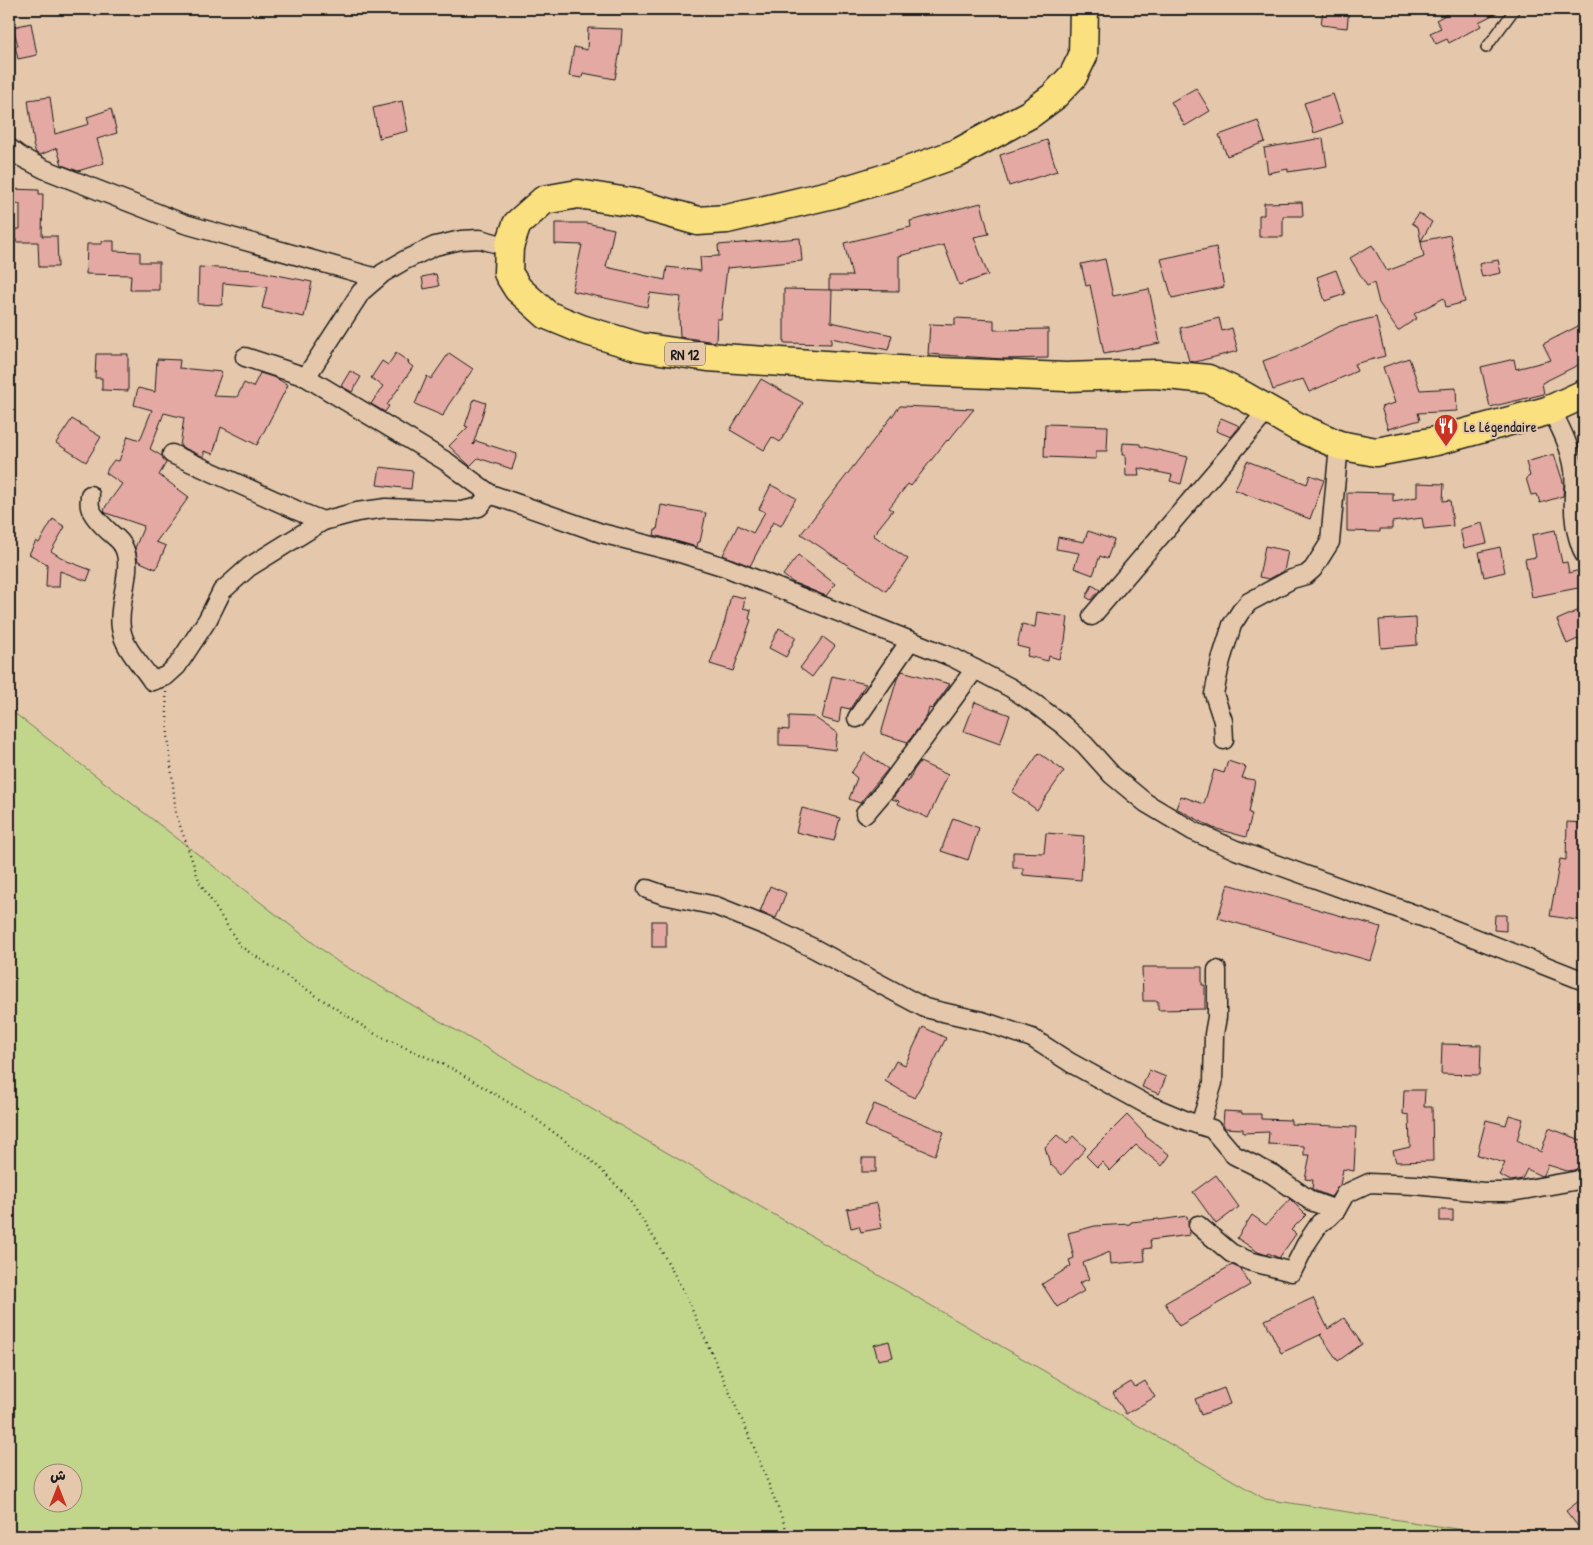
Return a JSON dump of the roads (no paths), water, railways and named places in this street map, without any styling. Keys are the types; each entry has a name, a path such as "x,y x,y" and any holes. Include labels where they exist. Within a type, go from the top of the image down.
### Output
{"main road":[{"name":"RN 12","path":"1084,9 1083,56 1074,76 1053,97 1030,114 958,153 896,175 833,194 727,218 698,221 634,203 578,194 544,200 517,224 509,247 508,273 518,289 547,314 581,329 640,347 708,357 914,371 1066,377 1156,374 1208,379 1242,395 1298,427 1339,446 1376,452 1436,441 1551,409 1584,394"}],"street":[{"path":"9,148 21,158 44,168 185,224 377,278"},
{"path":"306,377 361,292 377,278 405,260 435,246 461,240 480,239 509,247"},
{"path":"245,357 306,377 447,462 490,494 601,533 680,553 725,567 954,658 1011,688 1035,704 1085,744 1112,775 1146,803 1193,831 1245,854 1422,917 1584,981"},
{"path":"1551,409 1562,430 1575,472 1574,524 1584,554"},
{"path":"1092,616 1268,410"},
{"path":"1224,740 1223,721 1214,694 1221,660 1232,625 1249,602 1292,579 1306,575 1313,569 1330,542 1339,446"},
{"path":"172,454 323,521"},
{"path":"90,495 90,508 125,548 127,562 124,596 120,610 120,628 129,650 152,681 166,676 176,666 208,619 222,591 248,567 323,521 357,512 386,508 462,511 479,507 490,494"},
{"path":"857,718 910,641"},
{"path":"865,814 888,787 975,669"},
{"path":"647,889 664,895 716,906 771,928 813,948 925,1008 982,1021 1032,1038 1071,1063 1144,1103 1187,1122 1212,1130 1234,1155 1272,1174 1311,1201 1336,1210"},
{"path":"1200,1125 1213,1083 1214,1034 1218,1006 1217,970"},
{"path":"1198,1226 1231,1253 1249,1261 1292,1272 1306,1244 1320,1223 1336,1210 1345,1194 1369,1183 1415,1185 1483,1192 1512,1192 1579,1180 1584,1176"}],"lane":[{"path":"1486,48 1515,9"}],"place":[{"name":"Le Légendaire","path":"1446,447"}]}
